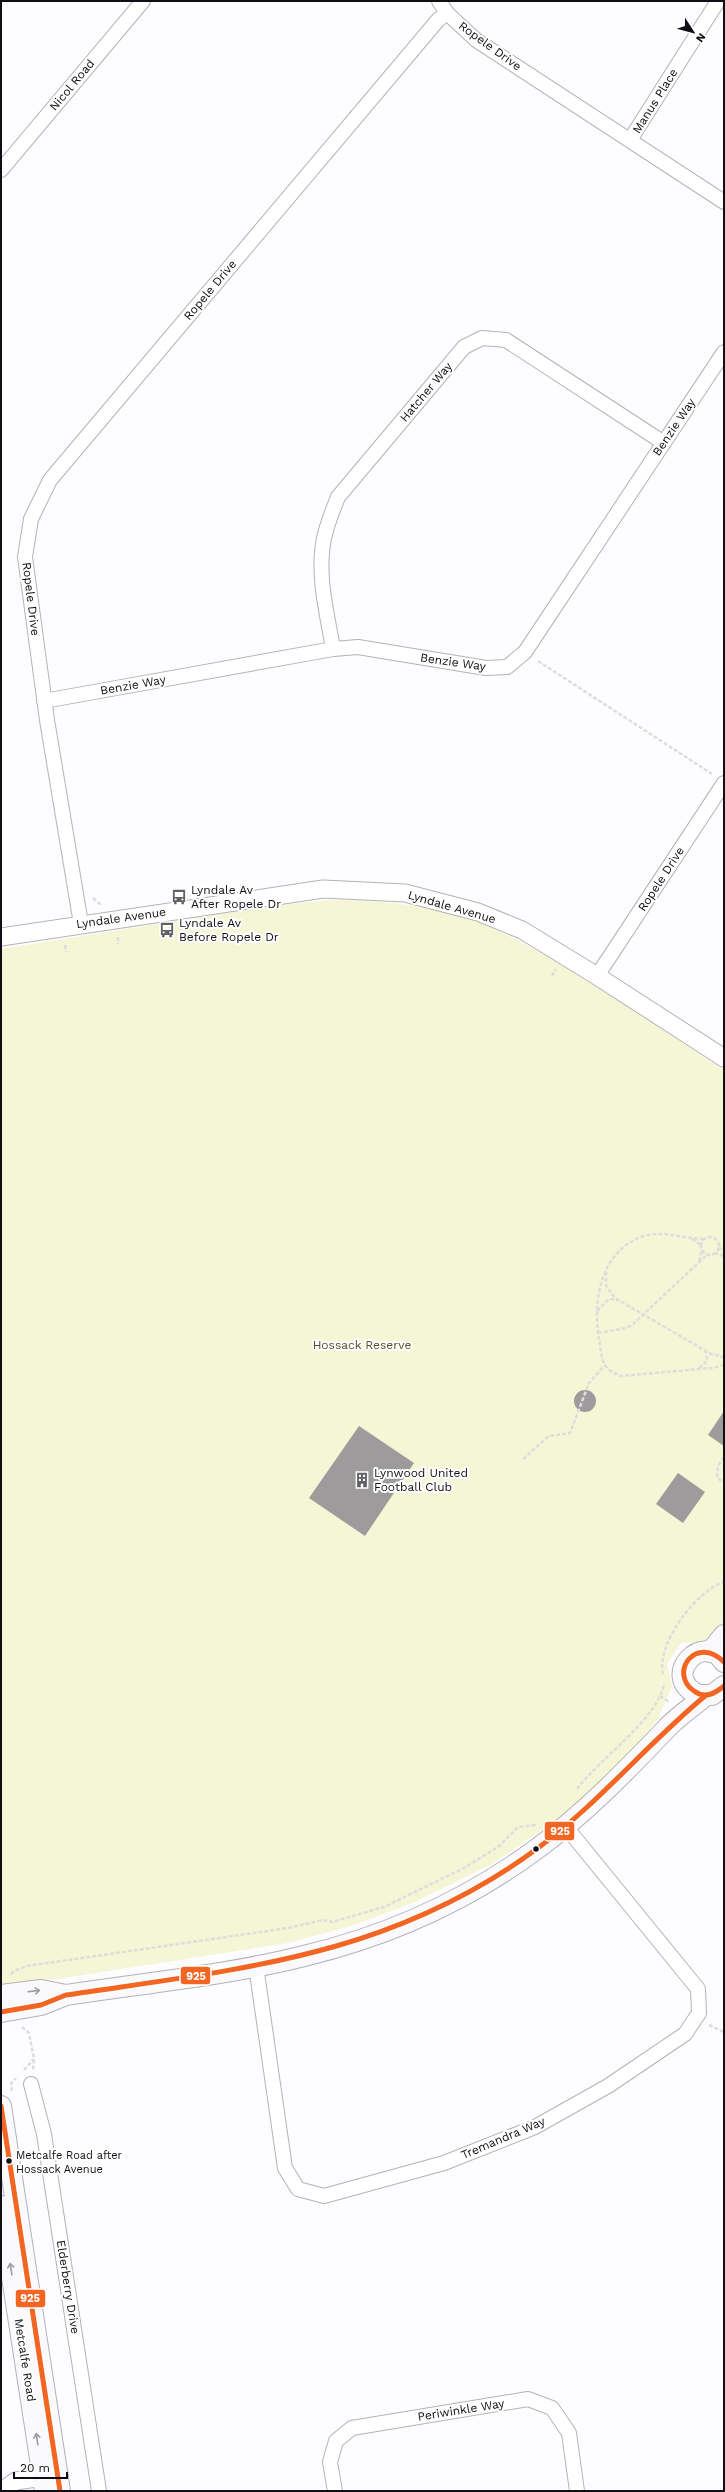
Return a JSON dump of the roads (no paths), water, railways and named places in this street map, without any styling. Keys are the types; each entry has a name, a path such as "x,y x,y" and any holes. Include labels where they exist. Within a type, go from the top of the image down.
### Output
{"main road":[{"path":"716,1694 694,1693 686,1685 683,1672 689,1659 702,1652 717,1657 724,1635"},
{"path":"666,1729 686,1685"},
{"path":"6,2003 41,1990 66,1995 256,1966 304,1957 350,1944 429,1913 508,1869 566,1827 637,1762 666,1729 716,1694"},
{"name":"Metcalfe Road","path":"1,2106 52,2484"},
{"name":"Metcalfe Road","path":"1,2206 52,2484"}],"street":[{"name":"Nicol Road","path":"1,170 143,1"},
{"name":"Manus Place","path":"630,140 718,1"},
{"name":"Ropele Drive","path":"81,924 44,700 26,557 31,519 50,480 438,20 443,7 476,40 724,202"},
{"name":"Hatcher Way","path":"333,649 322,554 327,525 338,497 464,347 482,338 506,340 664,442"},
{"name":"Benzie Way","path":"44,700 333,649 358,647 486,668 507,667 525,652 724,352"},
{"name":"Ropele Drive","path":"597,976 721,780"},
{"name":"Lyndale Avenue","path":"1,937 323,889 405,893 478,912 522,930 597,976 724,1058"},
{"name":"Tremandra Way","path":"256,1966 285,2168 298,2189 324,2196 444,2163 535,2127 608,2086 685,2034 699,2013 698,1989 566,1827"},
{"name":"Elderberry Drive","path":"31,2084 44,2134 99,2491"},
{"name":"Periwinkle Way","path":"334,2491 330,2462 336,2440 352,2428 528,2399 552,2408 569,2433 577,2491"},
{"path":"1,2491 16,2481 52,2484"}],"place":[{"name":"Lyndale Av After Ropele Dr","path":"179,897"},
{"name":"Lyndale Av Before Ropele Dr","path":"167,930"},
{"name":"Lynwood United Football Club","path":"362,1480"},
{"name":"Metcalfe Road after Hossack Avenue","path":"9,2161"}],"park label":[{"name":"Hossack Reserve","path":"362,1345"}]}
